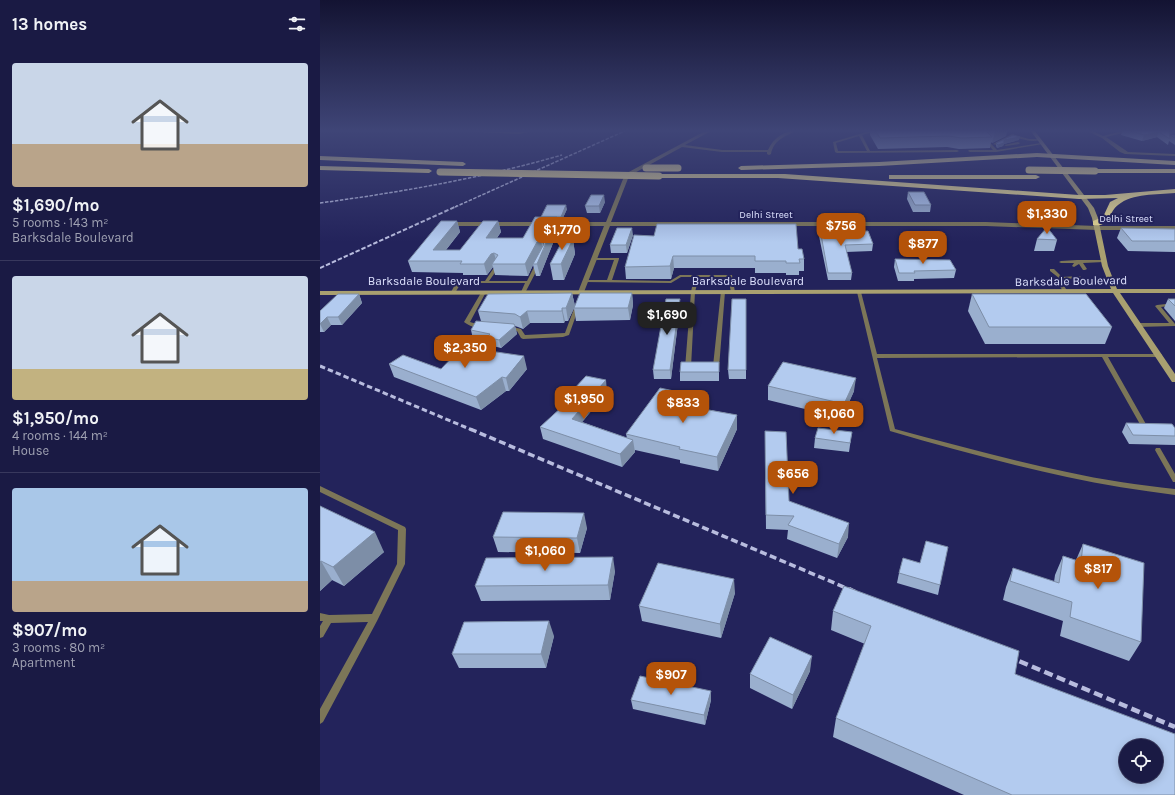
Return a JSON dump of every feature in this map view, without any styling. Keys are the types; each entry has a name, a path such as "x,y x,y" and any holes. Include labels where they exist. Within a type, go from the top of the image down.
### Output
{"highway":[{"path":"375,167 440,172"},
{"path":"580,167 620,168"},
{"path":"741,168 772,167"},
{"path":"320,168 562,175 1175,178"},
{"path":"628,168 686,168"},
{"path":"734,168 1175,171"},
{"path":"778,176 1084,197 1175,192"},
{"path":"1097,225 1106,218 1110,208 1115,202 1126,197 1139,194"}],"main road":[{"path":"1060,167 1084,197 1093,212 1104,261 1115,291 1175,380"},
{"name":"Barksdale Boulevard","path":"320,293 1175,291"}],"street":[{"path":"581,292 626,175 641,167"},
{"name":"Delhi Street","path":"454,224 992,224 1097,225 1175,228"}],"lane":[{"path":"594,259 617,259 609,281"},
{"path":"1074,266 1079,261"},
{"path":"1079,261 1085,269"},
{"path":"1061,262 1104,261"},
{"path":"523,292 539,262"},
{"path":"486,282 497,267"},
{"path":"1052,270 1061,278 1079,277"},
{"path":"1061,278 1067,274"},
{"path":"586,281 671,282 680,276 730,276 733,292"},
{"path":"695,368 688,368 693,292 697,276"},
{"path":"1061,278 1060,283 1066,292"},
{"path":"453,292 459,282 528,282"},
{"path":"670,292 671,282"},
{"path":"484,292 467,322 472,325 491,326"},
{"path":"504,328 519,330 523,337 557,337 567,334 578,306 581,292"},
{"path":"709,368 716,368 723,292"},
{"path":"859,292 892,430 993,457 1104,483 1175,492"},
{"path":"1174,306 1160,304 1157,306 1174,325"},
{"path":"1137,325 1174,325"},
{"path":"875,356 1159,355"},
{"path":"1104,356 1144,426"},
{"path":"1158,450 1175,480"},
{"path":"320,488 402,529 401,564 320,719"},
{"path":"320,634 324,618 374,618"}],"building":[{"path":"908,192 924,192 931,205 915,205"},
{"path":"591,195 604,195 599,206 585,206"},
{"path":"547,205 566,205 561,217 541,217"},
{"path":"535,217 557,217 537,264 533,264 544,244 541,241 537,242 525,264 492,264 498,255 494,253 491,254 484,264 460,264 462,261 408,261 441,221 457,221 433,250 460,250 483,221 498,221 486,238 523,238"},
{"path":"657,224 796,224 798,249 802,249 804,259 799,259 800,263 786,263 786,261 755,261 755,256 673,256 670,266 625,267 634,235 654,236"},
{"path":"1047,227 1057,240 1037,239"},
{"path":"617,228 632,228 626,245 610,245"},
{"path":"1121,228 1175,229 1175,241 1132,241"},
{"path":"820,229 858,229 859,231 868,231 873,244 845,245 852,273 828,273"},
{"path":"565,236 573,239 561,264 550,264"},
{"path":"895,259 950,260 956,270 914,271 915,273 899,273"},
{"path":"572,293 566,308 562,308 562,311 527,311 520,317 515,314 478,311 488,294"},
{"path":"580,293 632,293 628,308 574,308"},
{"path":"338,294 359,294 338,317 327,317 320,324 320,311"},
{"path":"972,294 1086,294 1112,327 989,327"},
{"path":"666,299 680,299 670,370 653,370"},
{"path":"732,299 746,299 746,370 728,370"},
{"path":"1168,299 1175,299 1175,306"},
{"path":"476,321 514,324 515,326 499,340 487,337 490,334 471,330"},
{"path":"462,347 524,356 506,378 502,377 476,397 389,364 403,355 441,369"},
{"path":"681,362 719,362 719,372 680,372"},
{"path":"783,362 856,378 844,404 768,386"},
{"path":"586,376 606,380 572,419 633,440 620,454 540,427 564,405 560,404"},
{"path":"660,388 693,395 686,406 737,415 717,457 679,449 680,447 626,434"},
{"path":"1126,423 1172,424 1175,428 1175,436 1133,435"},
{"path":"818,428 852,432 850,443 815,438"},
{"path":"765,431 786,432 789,501 849,523 839,544 788,525 794,516 766,515"},
{"path":"320,506 375,532 333,567 321,561 320,562"},
{"path":"503,512 584,513 577,538 493,537"},
{"path":"926,541 948,547 940,585 899,573 903,558 920,563"},
{"path":"1083,544 1144,563 1141,642 1070,617 1072,602 1010,581 1013,568 1059,583 1063,556 1081,562"},
{"path":"613,557 608,585 475,586 486,558"},
{"path":"658,563 734,579 720,624 639,606"},
{"path":"844,586 1019,651 1015,674 1175,734 1175,795 1012,795 836,718 871,626 833,611"},
{"path":"549,621 541,654 452,654 464,622"},
{"path":"770,637 812,656 793,695 750,674"},
{"path":"640,676 711,691 704,715 631,700"}],"railway":[{"path":"320,203 442,184 517,167"},
{"path":"455,207 544,167"},
{"path":"320,268 457,206"},
{"path":"320,366 472,430"},
{"path":"470,429 851,590"},
{"path":"851,590 855,592"},
{"path":"1007,656 1175,727"}]}
